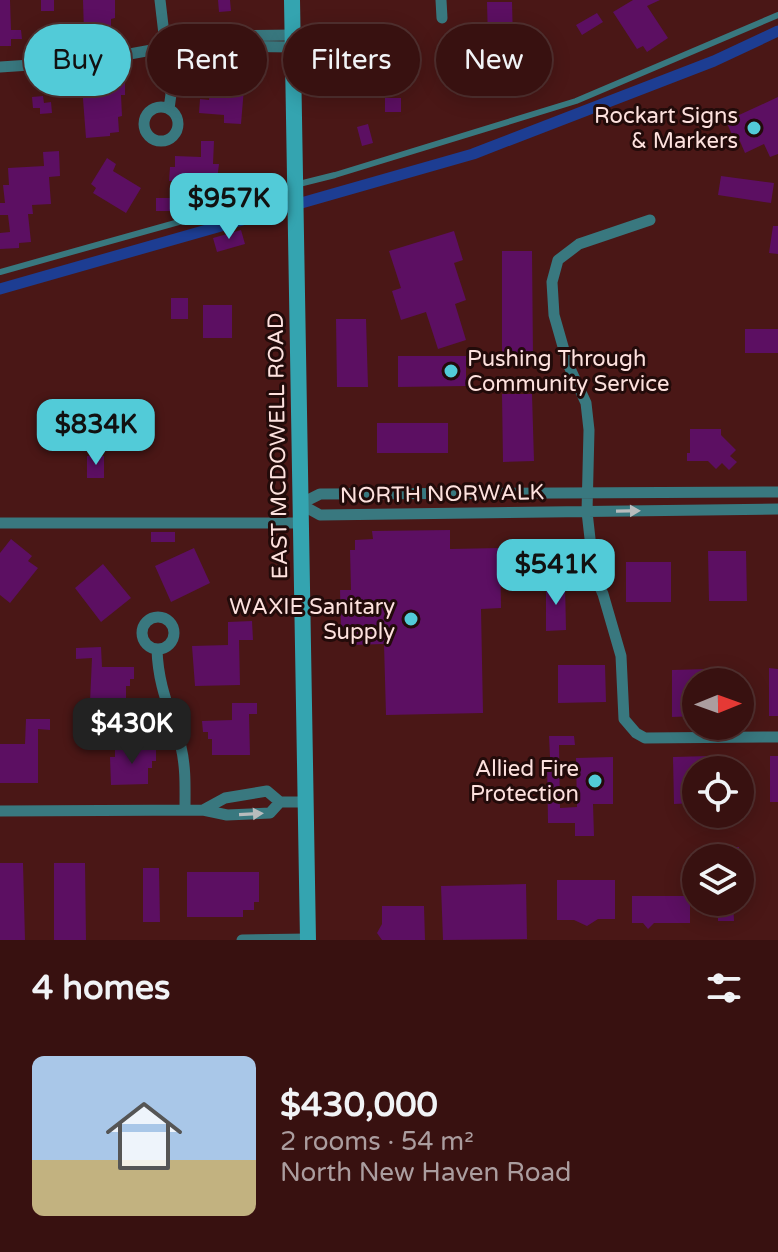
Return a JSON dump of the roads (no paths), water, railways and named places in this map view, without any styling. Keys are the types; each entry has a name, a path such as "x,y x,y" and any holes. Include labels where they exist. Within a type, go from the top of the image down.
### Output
{"main road":[{"name":"EAST MCDOWELL ROAD","path":"292,0 293,24"},
{"name":"EAST MCDOWELL ROAD","path":"294,96 308,940"}],"street":[{"path":"160,0 163,24"},
{"path":"441,0 442,18"},
{"path":"0,67 91,61 147,52"},
{"path":"169,109 171,96"},
{"path":"650,220 579,244 558,260 552,282 554,315 568,364 586,403 589,430 588,502 594,574 621,656 624,719 645,738 778,737"},
{"path":"775,492 776,509"},
{"name":"NORTH NORWALK","path":"300,504 320,515 775,492"},
{"name":"NORTH NORWALK","path":"300,504 320,494 776,509"},
{"path":"0,523 301,523"},
{"path":"157,649 160,689 185,769 185,810"},
{"path":"203,810 225,798 267,791 280,802 305,802"},
{"path":"0,811 203,810 227,815 270,813 280,802"},
{"path":"242,940 308,940"}],"lane":[{"path":"0,272 254,201 576,101 778,15"}],"waterway":[{"path":"0,289 473,154 714,61 778,31"}],"place":[{"name":"Rockart Signs & Markers","path":"754,128"},
{"name":"Pushing Through Community Service","path":"451,371"},
{"name":"WAXIE Sanitary Supply","path":"411,619"},
{"name":"Allied Fire Protection","path":"595,781"}]}
